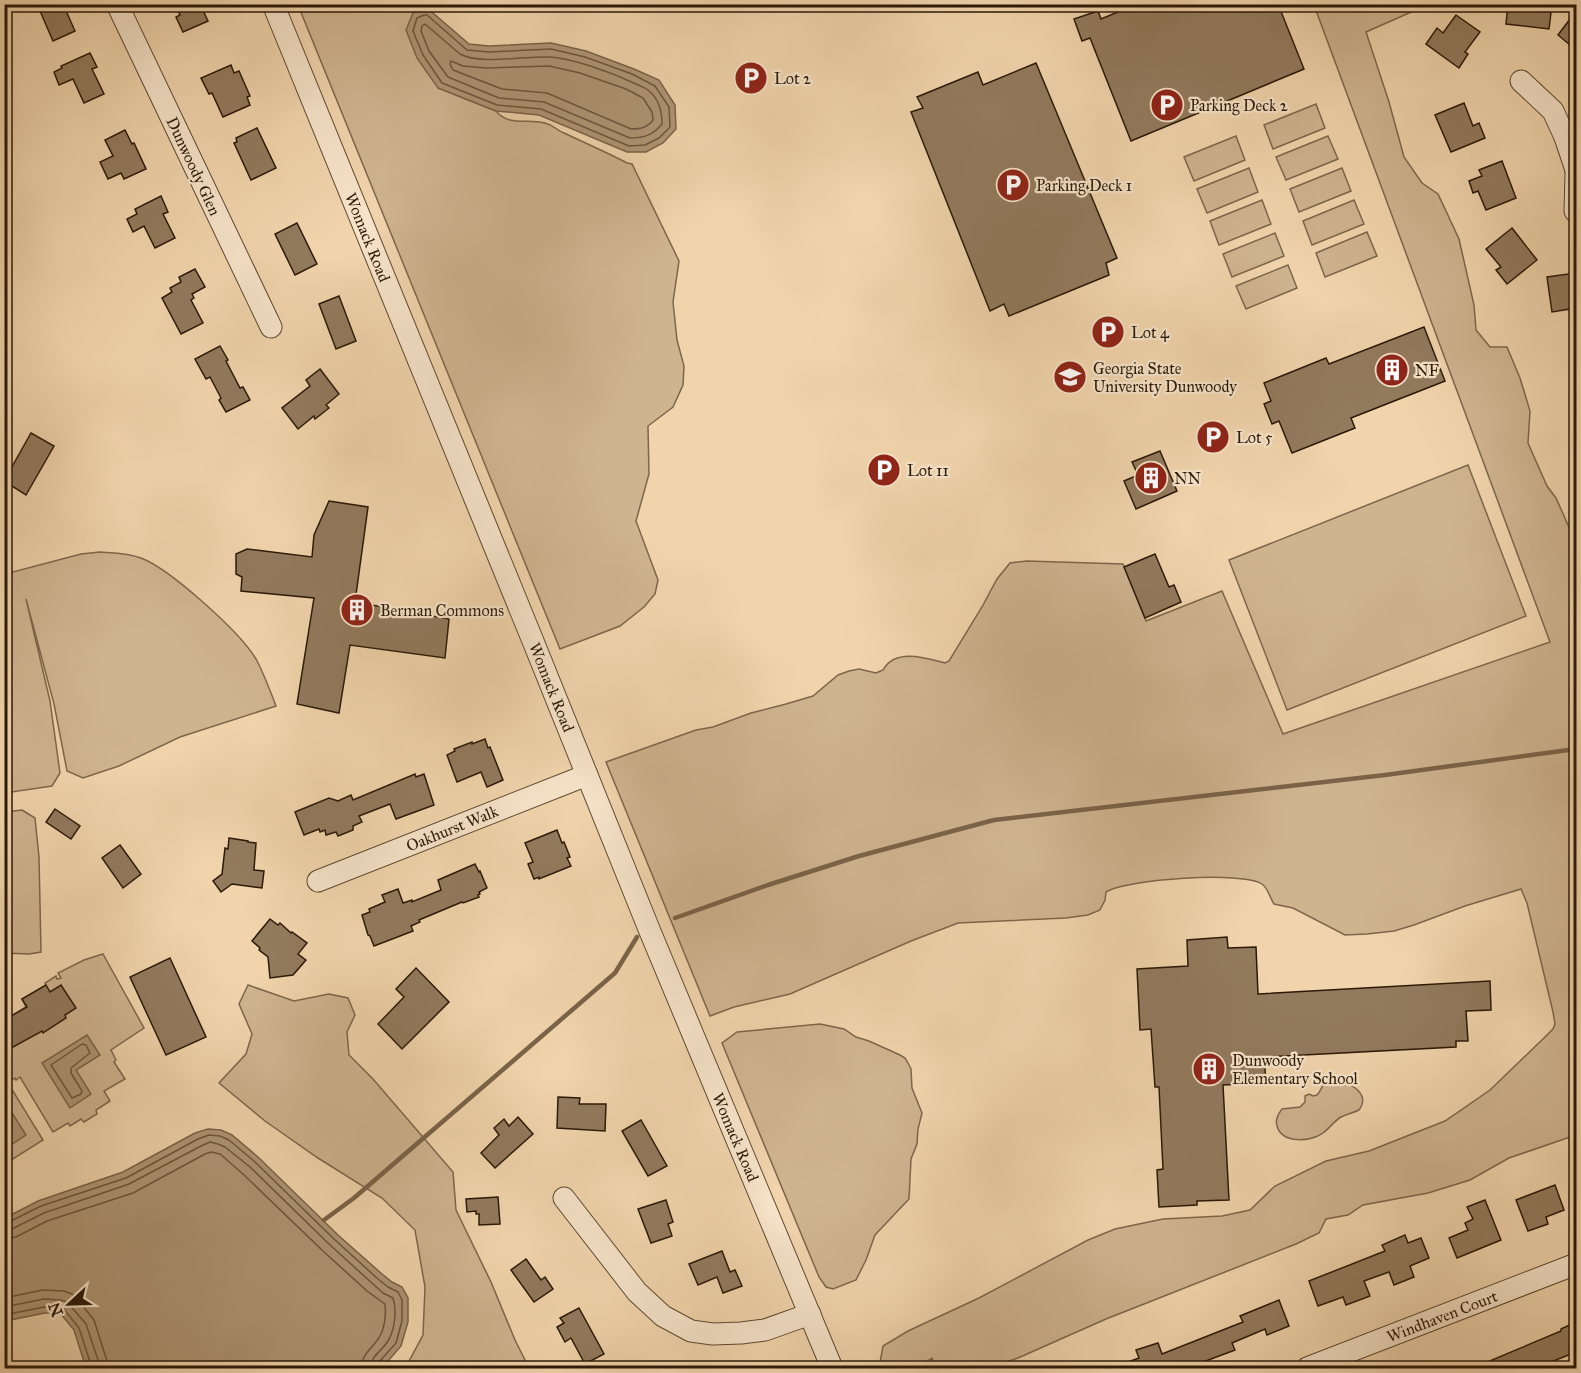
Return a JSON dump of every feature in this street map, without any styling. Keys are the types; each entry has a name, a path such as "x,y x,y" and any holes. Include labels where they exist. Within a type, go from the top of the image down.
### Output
{"street":[{"name":"Dunwoody Glen","path":"117,4 271,327"},
{"name":"Womack Road","path":"273,4 649,929 832,1368"},
{"path":"1521,81 1552,111 1571,135 1576,172 1575,211"},
{"name":"Oakhurst Walk","path":"318,881 587,775"},
{"path":"564,1198 637,1292 663,1316 691,1331 713,1334 765,1330 810,1314"},
{"name":"Windhaven Court","path":"1307,1368 1576,1264"}],"shaded area":[{"path":"298,5 425,5 426,7 413,13 438,88 496,111 507,119 548,124 632,164 679,261 673,302 677,340 684,366 683,385 673,407 648,426 649,474 636,521 658,580 655,594 644,607 620,626 560,649"},
{"path":"1314,5 1427,5 1366,32 1404,157 1422,183 1438,194 1459,239 1474,305 1476,330 1490,347 1507,347 1530,411 1528,443 1576,543 1576,1135 1509,1158 1470,1180 1428,1193 1363,1205 1348,1215 1326,1219 1319,1233 1296,1244 989,1368 936,1368 932,1358 916,1368 879,1368 883,1346 908,1331 979,1298 1088,1240 1115,1229 1163,1219 1222,1216 1250,1210 1275,1186 1326,1161 1369,1151 1445,1121 1490,1090 1553,1029 1555,1024 1527,903 1521,889 1394,931 1345,935 1293,908 1274,904 1262,884 1251,880 1210,877 1159,880 1118,887 1106,892 1100,910 1088,915 958,923 790,994 734,1007 710,1016 606,762 696,730 713,727 751,713 813,696 838,675 849,671 859,669 876,673 895,659 911,656 945,663 949,661 997,579 1010,563 1027,561 1123,564 1146,621 1222,591 1283,734 1550,642"},
{"path":"1316,104 1325,128 1273,149 1264,125"},
{"path":"1236,136 1245,160 1194,181 1184,157"},
{"path":"1328,136 1338,159 1286,180 1276,157"},
{"path":"1249,168 1258,192 1207,213 1197,189"},
{"path":"1342,168 1351,191 1299,212 1290,189"},
{"path":"1262,200 1271,224 1219,245 1210,221"},
{"path":"1354,200 1364,224 1312,245 1303,221"},
{"path":"1367,232 1377,256 1325,277 1316,253"},
{"path":"1275,233 1284,256 1232,277 1223,254"},
{"path":"1288,265 1297,288 1246,309 1236,286"},
{"path":"1468,465 1526,616 1287,710 1229,560"},
{"path":"100,552 126,554 154,564 203,602 248,647 256,659 276,706 180,737 119,766 83,778 67,771 54,704 26,599 50,701 60,773 52,786 5,793 5,574 81,554"},
{"path":"22,810 35,818 39,857 41,952 29,954 5,953 5,812"},
{"path":"103,954 144,1028 111,1050 116,1060 114,1062 125,1079 104,1091 110,1101 96,1110 97,1114 84,1122 81,1119 70,1126 68,1123 53,1132 20,1077 16,1080 15,1078 8,1083 43,1140 5,1164 5,1020 26,1007 22,999 46,985 45,983 56,976 57,979 61,978 58,973 84,960"},
{"path":"248,985 294,1001 329,994 348,998 355,1015 347,1032 349,1055 373,1079 453,1172 456,1210 529,1368 401,1368 408,1363 423,1335 425,1287 415,1230 382,1198 265,1121 219,1083 246,1054 252,1034 239,1004"},
{"path":"820,1024 844,1029 856,1037 905,1058 911,1069 912,1088 922,1113 917,1144 911,1159 909,1199 875,1235 856,1280 833,1289 826,1287 819,1277 722,1043 737,1032"},
{"path":"1329,1079 1342,1081 1360,1092 1362,1104 1359,1110 1341,1117 1323,1133 1311,1138 1297,1140 1280,1132 1276,1124 1282,1109 1300,1107 1305,1102 1305,1096 1317,1095"}],"water":[{"path":"426,7 469,44 489,46 551,43 586,51 659,80 675,105 676,129 663,143 646,152 627,152 539,115 496,111 438,88 417,58 406,30 413,13"},
{"path":"87,1035 100,1055 76,1070 91,1094 70,1108 42,1063"},
{"path":"4,1100 26,1135 5,1149 4,1149"},
{"path":"208,1129 221,1130 232,1135 258,1157 338,1235 382,1274 402,1287 408,1298 408,1322 401,1346 382,1368 86,1368 74,1330 60,1313 45,1313 5,1321 5,1218 38,1201 123,1172 195,1133"}],"building":[{"path":"37,4 63,4 75,31 53,41"},
{"path":"175,4 200,4 208,21 183,32 176,17 180,15"},
{"name":"Parking Deck 2","path":"1137,4 1278,4 1304,69 1131,141 1090,38 1082,41 1074,19 1098,11 1101,19"},
{"path":"1508,4 1552,4 1549,29 1506,24"},
{"path":"1576,11 1576,50 1558,35"},
{"path":"1456,15 1480,32 1465,52 1468,54 1459,68 1426,44 1437,28 1443,33"},
{"path":"90,53 97,67 92,69 104,94 84,103 73,79 59,85 54,72 62,68 61,66"},
{"name":"Parking Deck 1","path":"1036,63 1117,258 1106,263 1109,275 1009,316 1004,304 990,311 911,112 923,108 917,97 978,72 983,85"},
{"path":"231,65 234,73 239,71 250,96 247,97 250,105 223,117 212,93 209,94 201,78"},
{"path":"1464,103 1473,126 1479,123 1485,138 1451,152 1435,115"},
{"path":"257,128 276,168 251,180 234,143 237,142 236,138"},
{"path":"125,130 146,169 124,179 121,173 108,179 100,162 113,156 105,140"},
{"path":"1502,161 1516,198 1486,210 1478,191 1473,193 1469,181 1482,176 1479,170"},
{"path":"161,196 168,212 163,214 175,238 155,248 144,226 133,232 127,219 137,214 135,209"},
{"path":"297,223 317,264 295,275 275,234"},
{"path":"1512,228 1537,260 1507,284 1496,270 1501,267 1486,249"},
{"path":"195,269 205,287 192,294 194,298 191,300 203,323 181,334 162,298 172,292 170,288 181,282 179,277"},
{"path":"1576,273 1576,308 1552,312 1547,277"},
{"path":"339,296 356,341 336,349 319,304"},
{"path":"1424,327 1445,381 1351,418 1355,428 1292,453 1279,421 1272,424 1264,404 1271,401 1264,383 1326,358 1329,364"},
{"path":"220,346 240,388 243,387 250,400 226,412 210,377 206,379 195,359"},
{"path":"320,369 339,394 326,405 329,408 298,429 282,408 310,386 306,380"},
{"path":"31,433 54,446 26,495 4,481"},
{"name":"NN","path":"1160,451 1177,491 1136,509 1124,481 1138,475 1132,462"},
{"name":"Berman Commons","path":"329,501 368,507 355,602 449,619 445,658 350,645 339,713 297,704 314,598 241,591 242,577 236,574 236,554 247,549 312,557 314,535"},
{"path":"1155,554 1169,587 1174,585 1181,602 1145,618 1124,567"},
{"path":"485,739 503,780 487,787 481,772 457,782 447,755 455,751 454,749"},
{"path":"415,774 416,777 424,774 434,805 396,819 390,804 359,816 362,822 353,826 353,830 338,836 336,832 326,835 325,830 320,832 319,829 304,835 295,812 329,798 338,801 351,795 353,800"},
{"path":"55,809 80,826 71,839 46,822"},
{"path":"557,830 570,857 567,858 571,866 534,879 528,864 533,862 525,843"},
{"path":"229,838 256,843 254,870 264,871 262,888 232,884 221,892 213,881 222,874 225,848 228,849"},
{"path":"120,845 141,874 123,888 102,858"},
{"path":"475,864 487,888 479,892 479,897 419,920 420,922 411,926 413,931 374,946 362,915 385,902 382,895 398,889 403,903 412,900 412,902 441,890 438,880"},
{"path":"270,919 278,925 280,923 307,943 298,954 306,960 293,975 270,978 268,957 252,941"},
{"name":"Dunwoody Elementary School","path":"1227,937 1228,948 1256,947 1258,994 1490,981 1491,1010 1466,1011 1468,1041 1456,1041 1456,1047 1264,1057 1266,1083 1223,1085 1229,1200 1197,1201 1197,1205 1159,1207 1157,1170 1163,1169 1159,1087 1155,1087 1151,1029 1140,1030 1137,969 1188,966 1187,940"},
{"path":"170,958 206,1037 166,1055 130,977"},
{"path":"416,968 449,1002 402,1049 378,1024 404,997 396,989"},
{"path":"46,985 50,992 61,985 76,1008 65,1015 66,1018 43,1033 42,1031 4,1052 4,1020 27,1007 22,999"},
{"path":"558,1097 580,1098 579,1104 606,1104 605,1131 557,1128"},
{"path":"518,1117 533,1134 495,1168 481,1153 499,1135 494,1128 504,1119 509,1126"},
{"path":"641,1120 667,1166 648,1176 622,1131"},
{"path":"1555,1185 1564,1210 1546,1217 1548,1224 1528,1231 1516,1200"},
{"path":"498,1197 500,1224 479,1225 479,1214 476,1214 476,1211 467,1212 466,1199"},
{"path":"666,1200 673,1222 668,1224 672,1236 651,1243 638,1209"},
{"path":"1485,1200 1501,1240 1457,1258 1449,1238 1468,1230 1465,1223 1473,1219 1467,1207"},
{"path":"1405,1235 1408,1243 1421,1238 1429,1258 1410,1266 1414,1277 1394,1285 1389,1272 1364,1281 1370,1296 1346,1305 1343,1297 1318,1306 1309,1281 1385,1251 1382,1245"},
{"path":"722,1251 730,1272 735,1270 742,1286 723,1293 717,1277 698,1285 689,1264"},
{"path":"526,1259 541,1280 545,1277 553,1289 534,1302 511,1270"},
{"path":"1279,1300 1289,1326 1267,1335 1265,1329 1232,1343 1235,1350 1187,1368 1114,1368 1139,1358 1136,1350 1158,1343 1162,1354 1243,1322 1240,1316"},
{"path":"579,1308 604,1354 585,1364 571,1338 565,1342 557,1327 564,1323 560,1318"},
{"path":"1576,1322 1576,1352 1536,1368 1473,1368 1561,1331"}],"waterway":[{"path":"675,918 859,856 994,820 1385,775 1576,749"},
{"path":"324,1220 354,1198 615,973 637,937"}],"place":[{"name":"Lot 2","path":"751,78"},
{"name":"Parking Deck 2","path":"1167,105"},
{"name":"Parking Deck 1","path":"1013,185"},
{"name":"Lot 4","path":"1108,332"},
{"name":"NF","path":"1392,370"},
{"name":"Georgia State University Dunwoody","path":"1070,377"},
{"name":"Lot 5","path":"1213,437"},
{"name":"Lot 11","path":"884,470"},
{"name":"NN","path":"1151,478"},
{"name":"Berman Commons","path":"357,610"},
{"name":"Dunwoody Elementary School","path":"1209,1069"}]}
